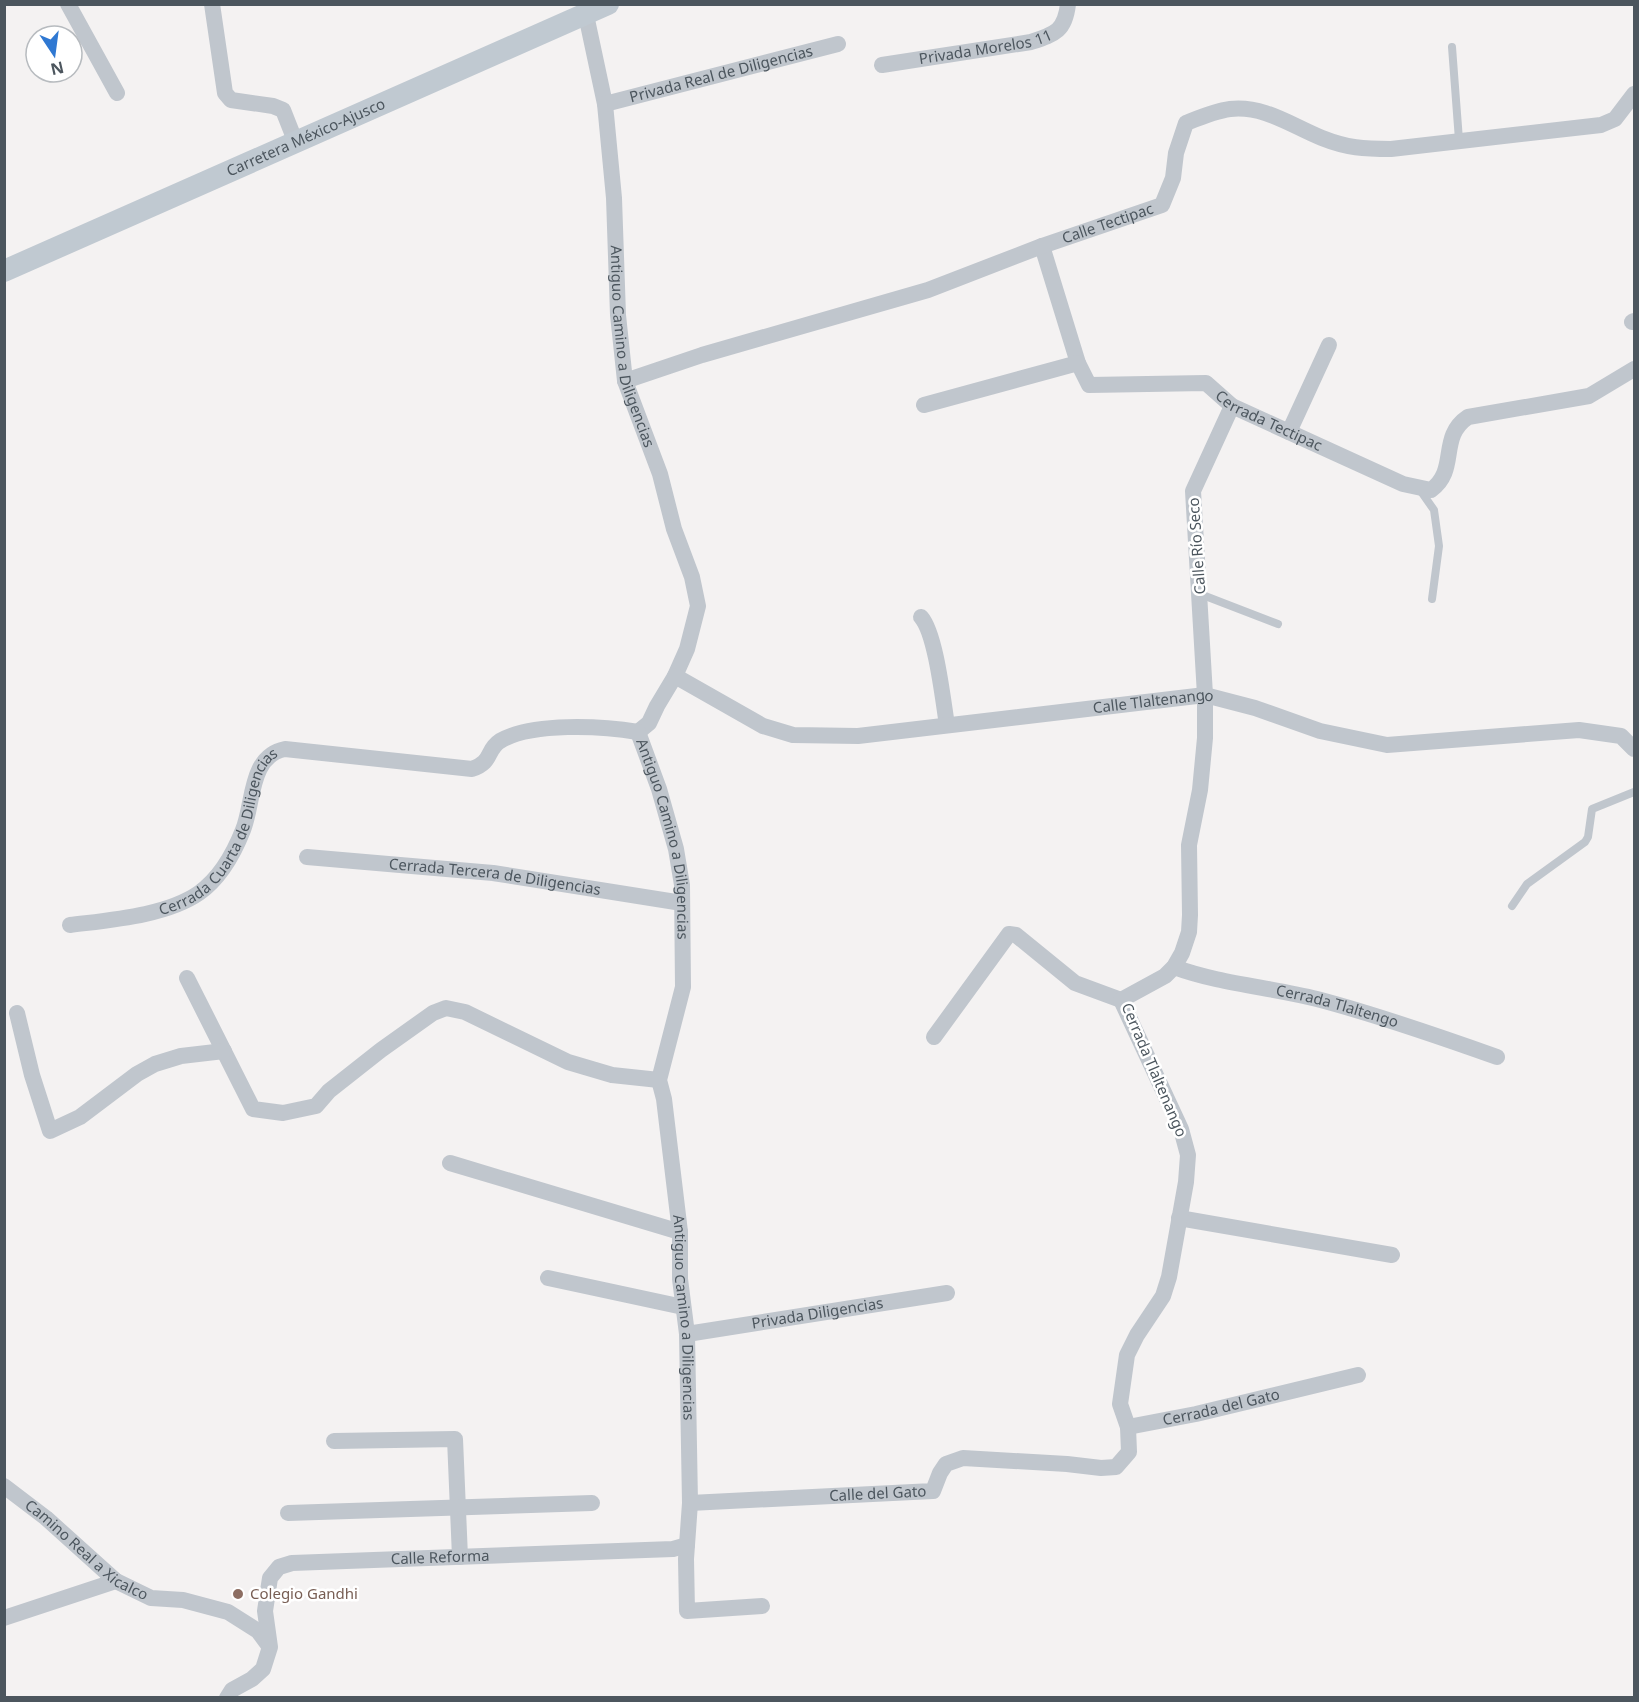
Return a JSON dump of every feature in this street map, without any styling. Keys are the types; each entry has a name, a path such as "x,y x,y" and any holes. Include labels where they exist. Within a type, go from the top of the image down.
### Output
{"main road":[{"name":"Carretera México-Ajusco","path":"4,271 608,4"}],"street":[{"path":"68,4 117,93"},
{"path":"212,4 225,93 231,100 273,106 283,110 296,143"},
{"name":"Privada Morelos 11","path":"882,65 1031,42 1054,34 1066,21 1068,4"},
{"name":"Antiguo Camino a Diligencias","path":"586,15 605,104 614,198 618,315 625,381 660,474 674,529 692,577 698,606 687,649 675,676 649,723 638,732 659,789 682,885 683,987 659,1080 664,1099 680,1232 680,1279 687,1334 690,1503 687,1545 687,1611 762,1606"},
{"name":"Privada Real de Diligencias","path":"605,104 838,44"},
{"name":"Calle Tectipac","path":"625,381 702,355 928,290 1042,246 1162,205 1173,178 1176,153 1186,123 1209,113 1232,109 1262,111 1323,138 1362,150 1600,125 1615,119 1635,94"},
{"name":"Cerrada Tectipac","path":"1042,246 1078,363 1089,385 1206,383 1232,406 1403,484 1425,490"},
{"path":"1289,432 1329,345"},
{"path":"924,405 1078,363"},
{"path":"1425,490 1439,485 1444,475 1453,433 1456,426 1468,417 1589,396 1635,369"},
{"name":"Calle Río Seco","path":"1205,695 1193,491 1232,406"},
{"path":"921,617 926,623 931,640 947,725"},
{"name":"Calle Tlaltenango","path":"675,676 763,726 793,735 858,736 1205,695 1255,708 1320,730 1387,745 1579,730 1621,736 1635,749"},
{"name":"Cerrada Tlaltenango","path":"1128,1427 1120,1404 1127,1355 1137,1335 1163,1296 1169,1277 1186,1182 1188,1155 1180,1129 1121,1000 1165,976 1174,967 1182,953 1189,932 1190,845 1200,790 1205,738 1205,695"},
{"name":"Cerrada Cuarta de Diligencias","path":"70,925 141,915 188,899 205,888 213,881 232,854 242,833 261,766 272,753 279,750 472,769 486,761 494,745 528,732 591,727 638,732"},
{"name":"Cerrada Tercera de Diligencias","path":"307,857 493,873 682,903"},
{"path":"934,1037 1009,934 1016,935 1075,983 1121,1000"},
{"name":"Cerrada Tlaltengo","path":"1174,967 1197,976 1316,999 1417,1029 1497,1057"},
{"path":"187,978 253,1109 283,1113 316,1106 329,1091 381,1050 433,1013 446,1008 465,1012 568,1062 612,1075 659,1080"},
{"path":"17,1013 32,1075 50,1131 80,1117 154,1064 182,1056 224,1051"},
{"path":"450,1162 680,1232"},
{"path":"1179,1218 1392,1255"},
{"path":"548,1278 683,1307"},
{"name":"Privada Diligencias","path":"687,1334 947,1293"},
{"name":"Cerrada del Gato","path":"1128,1427 1196,1414 1358,1375"},
{"name":"Calle del Gato","path":"690,1503 933,1491 946,1464 963,1458 1101,1468 1116,1467 1129,1452 1128,1427"},
{"path":"334,1441 455,1439 460,1557"},
{"name":"Camino Real a Xicalco","path":"4,1486 46,1518 116,1581 150,1598 183,1600 228,1612 258,1631 270,1647"},
{"path":"288,1513 592,1503"},
{"name":"Calle Reforma","path":"270,1647 265,1611 270,1578 279,1567 292,1563 673,1549 687,1545"},
{"path":"4,1618 116,1581"},
{"path":"227,1698 232,1689 252,1679 263,1669 270,1647"}],"lane":[{"path":"1452,47 1459,140"},
{"path":"1425,490 1434,510 1439,546 1432,599"},
{"path":"1200,594 1278,624"},
{"path":"1512,906 1527,884 1585,842 1588,837 1592,809 1635,792"}],"place":[{"name":"Colegio Gandhi","path":"238,1594"}]}
